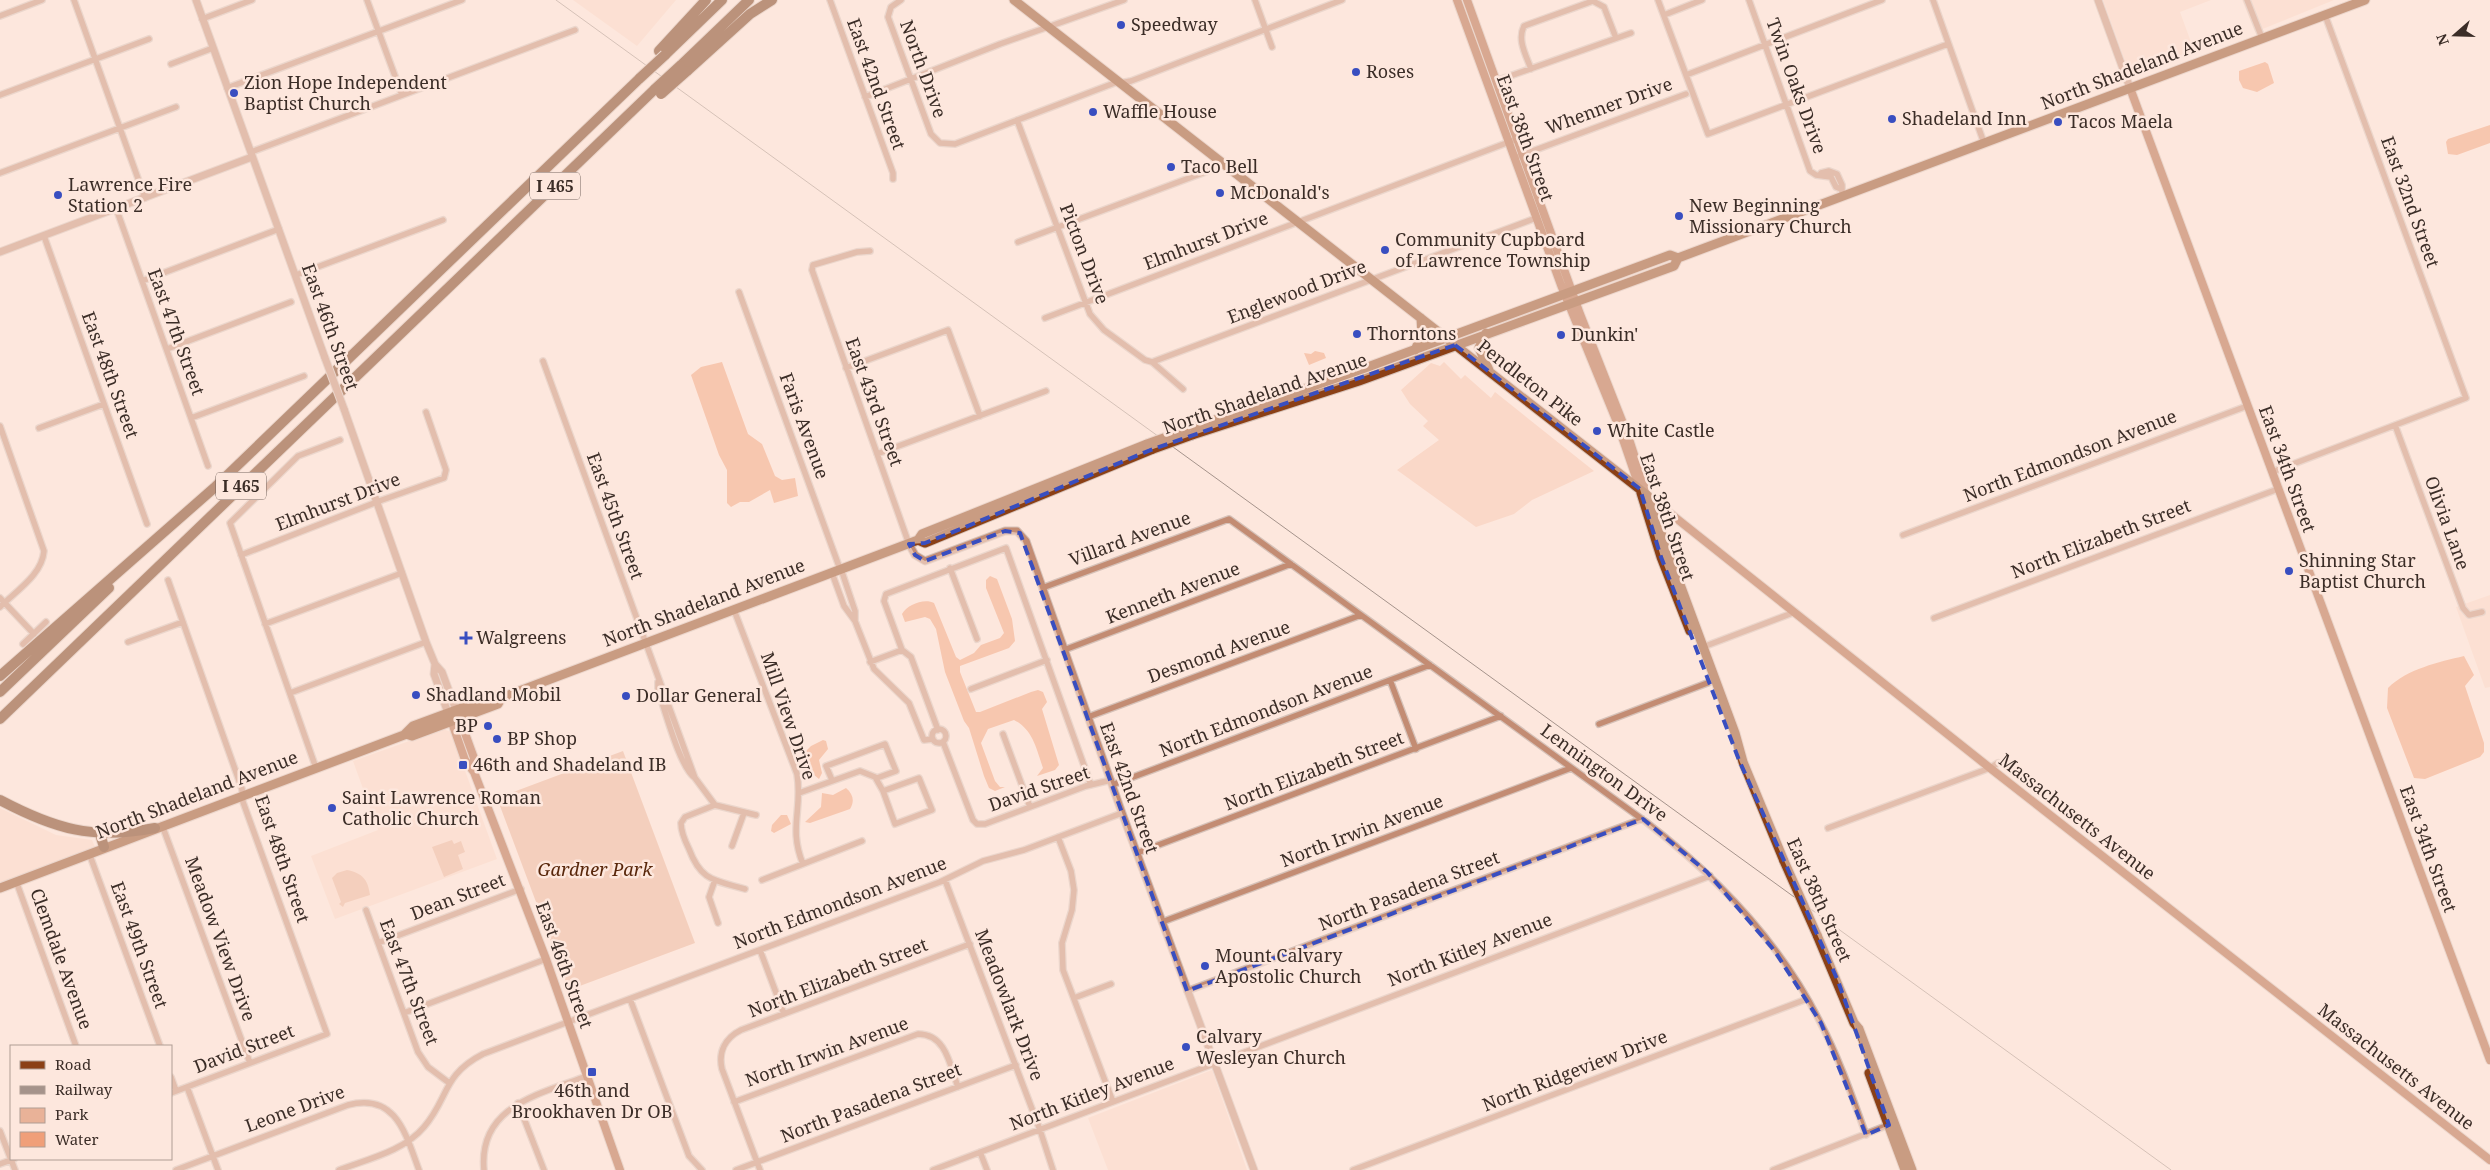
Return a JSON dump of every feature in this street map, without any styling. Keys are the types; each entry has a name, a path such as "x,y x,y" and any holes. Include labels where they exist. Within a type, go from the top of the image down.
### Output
{"highway":[{"path":"662,53 706,0"},
{"name":"I 465","path":"0,692 148,547 214,488 586,130 662,53 722,0"},
{"name":"I 465","path":"0,719 629,117 684,68 749,0"},
{"path":"684,68 750,14 772,0"},
{"path":"0,676 148,547"},
{"path":"0,800 54,826 78,832 123,834 158,827"},
{"path":"100,834 104,848"}],"main road":[{"name":"Pendleton Pike","path":"1014,0 1647,496"},
{"name":"East 38th Street","path":"1457,0 1536,218 1569,293"},
{"name":"East 38th Street","path":"1467,0 1523,154 1572,303 1617,422 1661,558 1739,760 1743,762"},
{"name":"North Shadeland Avenue","path":"1189,432 1359,381 1486,333 1674,266 1678,258 1842,192 1984,143 2365,0"},
{"name":"East 34th Street","path":"2130,88 2490,1060"},
{"name":"North Shadeland Avenue","path":"0,888 406,734 414,726 454,716 496,695 502,697 914,542 925,543 1189,432 1670,255 1678,258"},
{"name":"East 38th Street","path":"1572,303 1628,436 1647,496 1737,739 1743,762 1854,1023 1859,1029 1906,1170"},
{"path":"1415,350 1422,335 1421,318"},
{"path":"1486,333 1481,340 1479,351 1490,373"},
{"name":"Massachusetts Avenue","path":"1647,496 2490,1160"},
{"name":"East 46th Street","path":"454,716 465,760 474,772 521,889 620,1170"},
{"name":"East 38th Street","path":"1892,1124 1912,1170"}],"street":[{"path":"0,16 42,0"},
{"path":"74,0 145,198"},
{"name":"East 46th Street","path":"196,0 426,642 435,664 442,672 454,716"},
{"path":"202,19 252,0"},
{"path":"367,0 402,96"},
{"path":"227,88 462,0"},
{"name":"East 42nd Street","path":"830,0 893,179"},
{"name":"North Drive","path":"901,0 890,8 888,16 935,140 942,144 953,144 1017,120"},
{"path":"865,97 911,78 1124,0"},
{"path":"1255,0 1272,47"},
{"path":"1017,120 1086,93 1118,82 1130,81 1342,0"},
{"path":"1658,0 1708,134 1948,44"},
{"path":"1664,15 1702,0"},
{"name":"Twin Oaks Drive","path":"1749,0 1810,171 1820,175 1827,171 1837,174 1842,185 1842,192"},
{"path":"1686,75 1766,46 1882,0"},
{"path":"1933,0 1984,143"},
{"name":"East 34th Street","path":"2098,0 2130,88"},
{"path":"2247,0 2262,38"},
{"path":"1532,69 1521,41 1520,33 1524,26 1593,1 1604,7 1616,38"},
{"name":"East 32nd Street","path":"2325,15 2466,398 2395,425"},
{"path":"0,252 145,198 402,96 576,30"},
{"path":"1496,82 1631,33"},
{"path":"0,95 149,39"},
{"path":"171,64 213,48"},
{"name":"Whenner Drive","path":"1514,157 1686,94"},
{"path":"0,172 176,107"},
{"name":"Picton Drive","path":"1017,120 1085,303 1093,318 1104,330 1145,360 1152,362 1183,389"},
{"name":"Elmhurst Drive","path":"1045,318 1517,139"},
{"path":"1018,242 1224,164"},
{"name":"East 47th Street","path":"116,208 208,466"},
{"name":"Englewood Drive","path":"1152,362 1536,218"},
{"path":"296,275 444,220"},
{"path":"142,281 279,229"},
{"name":"East 48th Street","path":"44,236 147,524"},
{"name":"East 43rd Street","path":"870,251 857,252 813,265 812,270 877,454 914,542"},
{"name":"Faris Avenue","path":"739,292 838,570 855,611 855,621"},
{"path":"167,349 291,302"},
{"path":"846,368 948,330 980,416"},
{"name":"East 45th Street","path":"543,361 658,682 658,690 682,759 688,774 695,778 715,805"},
{"path":"191,418 304,376"},
{"path":"877,454 1046,391"},
{"path":"39,428 104,404"},
{"name":"North Edmondson Avenue","path":"1903,535 2248,406"},
{"name":"Elmhurst Drive","path":"241,555 439,481 445,477 446,470 426,412"},
{"path":"2272,472 2395,425"},
{"name":"Olivia Lane","path":"2395,425 2464,612 2472,616 2482,612"},
{"path":"0,426 43,545 43,560 37,572 1,603 34,634"},
{"path":"316,768 230,523 298,456 340,440"},
{"name":"North Elizabeth Street","path":"1934,618 2278,489"},
{"name":"Lennington Drive","path":"1229,519 1642,819 1677,845 1710,876 1762,935 1807,999 1835,1054 1866,1135"},
{"name":"Villard Avenue","path":"1042,588 1229,519"},
{"name":"East 42nd Street","path":"914,542 915,555 925,561 1005,531 1017,531 1028,545 1111,783 1254,1170"},
{"name":"East 42nd Street","path":"950,568 1006,548 1091,785"},
{"name":"Kenneth Avenue","path":"1064,650 1292,564"},
{"path":"943,742 946,734 938,730 911,657 902,650 884,601 884,596 889,591 950,568 977,639"},
{"name":"Faris Avenue","path":"838,570 844,606 855,621 870,662 880,676 909,703 924,740 933,739 936,742 943,742"},
{"path":"266,624 402,573"},
{"name":"East 48th Street","path":"168,580 244,802 327,1034"},
{"name":"Mill View Drive","path":"734,610 796,774 799,793 795,836 803,864"},
{"path":"1703,647 1795,612"},
{"name":"Desmond Avenue","path":"1088,717 1361,615"},
{"path":"23,644 46,622"},
{"path":"128,642 182,622"},
{"path":"290,693 426,642"},
{"path":"870,662 902,650"},
{"path":"971,689 1047,660"},
{"name":"North Edmondson Avenue","path":"1111,783 1430,665"},
{"path":"1390,680 1416,748"},
{"path":"1599,724 1710,682"},
{"name":"North Elizabeth Street","path":"1137,853 1501,716"},
{"path":"933,739 934,732 938,730"},
{"path":"1003,734 1030,807"},
{"name":"David Street","path":"943,742 972,820 978,824 985,824 1091,785 1111,783"},
{"path":"832,780 826,766 885,744 896,771 877,778"},
{"path":"1828,828 1990,768 1998,763"},
{"name":"North Irwin Avenue","path":"1162,922 1572,768"},
{"path":"799,793 858,771 870,773 877,778 895,824 932,810 919,778 883,791"},
{"path":"745,889 715,880 697,869 680,825 685,817 715,805 756,815"},
{"path":"732,846 744,813"},
{"name":"North Edmondson Avenue","path":"340,1170 409,1141 427,1123 448,1082 466,1064 483,1054 945,880 983,861 1024,850 1122,813"},
{"name":"North Pasadena Street","path":"1187,991 1642,819"},
{"name":"Meadow View Drive","path":"158,827 250,1063"},
{"path":"1058,837 1074,883 1073,904 1063,934 1061,954 1065,974 1113,1102"},
{"path":"762,880 862,841"},
{"name":"East 49th Street","path":"89,853 160,1045"},
{"name":"North Kitley Avenue","path":"933,1170 1710,876"},
{"path":"715,880 709,897 718,923"},
{"name":"Meadowlark Drive","path":"945,880 1016,1065 1053,1170"},
{"name":"Clemdale Avenue","path":"16,881 76,1045"},
{"name":"Dean Street","path":"378,943 521,889"},
{"name":"East 47th Street","path":"366,910 422,1058 437,1075 448,1082"},
{"name":"North Elizabeth Street","path":"734,1102 721,1067 723,1048 737,1032 970,944"},
{"path":"760,950 784,1014"},
{"path":"404,1013 546,959"},
{"path":"1074,998 1111,984"},
{"name":"North Ridgeview Drive","path":"1353,1170 1807,999"},
{"path":"630,1000 689,1156 702,1170"},
{"name":"David Street","path":"174,1092 327,1034"},
{"name":"North Irwin Avenue","path":"734,1102 918,1034 931,1036 940,1043 958,1086"},
{"name":"North Pasadena Street","path":"736,1170 1016,1065"},
{"path":"484,1170 483,1155 489,1133 500,1117 518,1103 587,1076"},
{"path":"187,1087 218,1170"},
{"name":"Leone Drive","path":"176,1170 348,1104 359,1102 375,1104 389,1111 399,1120 419,1170"},
{"path":"734,1102 760,1170"},
{"path":"518,1103 544,1170"},
{"path":"1773,1170 1892,1124"},
{"path":"0,1131 10,1154"},
{"path":"980,1152 987,1170"}],"highlighted area":[{"path":"1455,345 1640,489 1661,557 1739,760 1838,981 1889,1125 1866,1135 1821,1023 1774,950 1707,872 1643,819 1187,991 1020,533 1005,531 925,561 915,555 909,544 925,543 1153,449"}],"shaded area":[{"path":"573,0 676,0 637,46"},
{"path":"2103,0 2211,0 2180,12 2195,53 2137,75 2129,72"},
{"path":"2242,0 2334,0 2255,32"},
{"path":"1444,362 1461,379 1465,375 1491,398 1495,392 1594,471 1532,500 1514,514 1476,527 1397,470 1439,440 1423,426 1428,421 1410,404 1401,390 1431,363 1440,366"},
{"path":"2490,595 2490,687 2485,688 2456,607"},
{"path":"443,729 451,732 497,859 335,919 311,856 378,830 353,761"},
{"path":"0,808 56,835 92,840 95,847 0,883"},
{"path":"1212,1070 1247,1170 1108,1170 1088,1118"}],"green space":[{"name":"Gardner Park","path":"623,751 695,943 569,990 497,798"},
{"path":"452,840 454,844 461,841 465,852 458,855 463,869 444,877 432,847"},
{"path":"347,870 357,873 366,881 370,895 345,903 343,907 339,904 341,902 332,878 337,873"}],"water":[{"path":"2265,62 2268,64 2274,83 2257,92 2243,88 2239,80 2239,71"},
{"path":"2490,125 2490,143 2457,155 2448,154 2446,142 2448,139"},
{"path":"1315,351 1324,353 1326,358 1309,365 1304,353 1311,354"},
{"path":"722,362 748,434 762,444 775,476 782,480 795,478 798,496 774,503 770,490 749,502 740,502 731,507 727,503 727,470 719,455 691,375 701,367"},
{"path":"990,576 997,579 1012,619 1015,641 1009,648 960,666 960,672 976,712 1031,692 1038,690 1043,692 1047,702 1042,709 1059,765 1055,770 1037,776 1043,768 1036,747 1026,729 1014,720 988,729 981,743 995,781 1000,787 1005,787 995,791 989,788 969,728 964,721 945,672 936,629 930,619 925,617 905,622 902,614 916,603 925,601 934,603 956,657 960,660 974,653 981,645 1000,638 1004,633 986,588 986,580"},
{"path":"2464,656 2474,675 2465,686 2484,743 2484,752 2480,757 2425,779 2414,778 2387,708 2388,688 2414,671"},
{"path":"823,740 826,741 828,749 819,760 822,773 819,779 802,765 800,757 811,746"},
{"path":"846,788 852,798 850,809 810,823 805,822 821,807 822,793 833,795"},
{"path":"781,815 787,815 791,824 774,833 771,831 772,825"}],"railway":[{"path":"556,0 2171,1170"}],"place":[{"name":"Speedway","path":"1121,25"},
{"name":"Roses","path":"1356,72"},
{"name":"Zion Hope Independent Baptist Church","path":"234,93"},
{"name":"Waffle House","path":"1093,112"},
{"name":"Shadeland Inn","path":"1892,119"},
{"name":"Tacos Maela","path":"2058,122"},
{"name":"Taco Bell","path":"1171,167"},
{"name":"McDonald's","path":"1220,193"},
{"name":"Lawrence Fire Station 2","path":"58,195"},
{"name":"New Beginning Missionary Church","path":"1679,216"},
{"name":"Community Cupboard of Lawrence Township","path":"1385,250"},
{"name":"Thorntons","path":"1357,334"},
{"name":"Dunkin'","path":"1561,335"},
{"name":"White Castle","path":"1597,431"},
{"name":"Shinning Star Baptist Church","path":"2289,571"},
{"name":"Walgreens","path":"466,638"},
{"name":"Shadland Mobil","path":"416,695"},
{"name":"Dollar General","path":"626,696"},
{"name":"BP","path":"488,726"},
{"name":"BP Shop","path":"497,739"},
{"name":"46th and Shadeland IB","path":"463,765"},
{"name":"Saint Lawrence Roman Catholic Church","path":"332,808"},
{"name":"Mount Calvary Apostolic Church","path":"1205,966"},
{"name":"Calvary Wesleyan Church","path":"1186,1047"},
{"name":"46th and Brookhaven Dr OB","path":"592,1072"}]}
